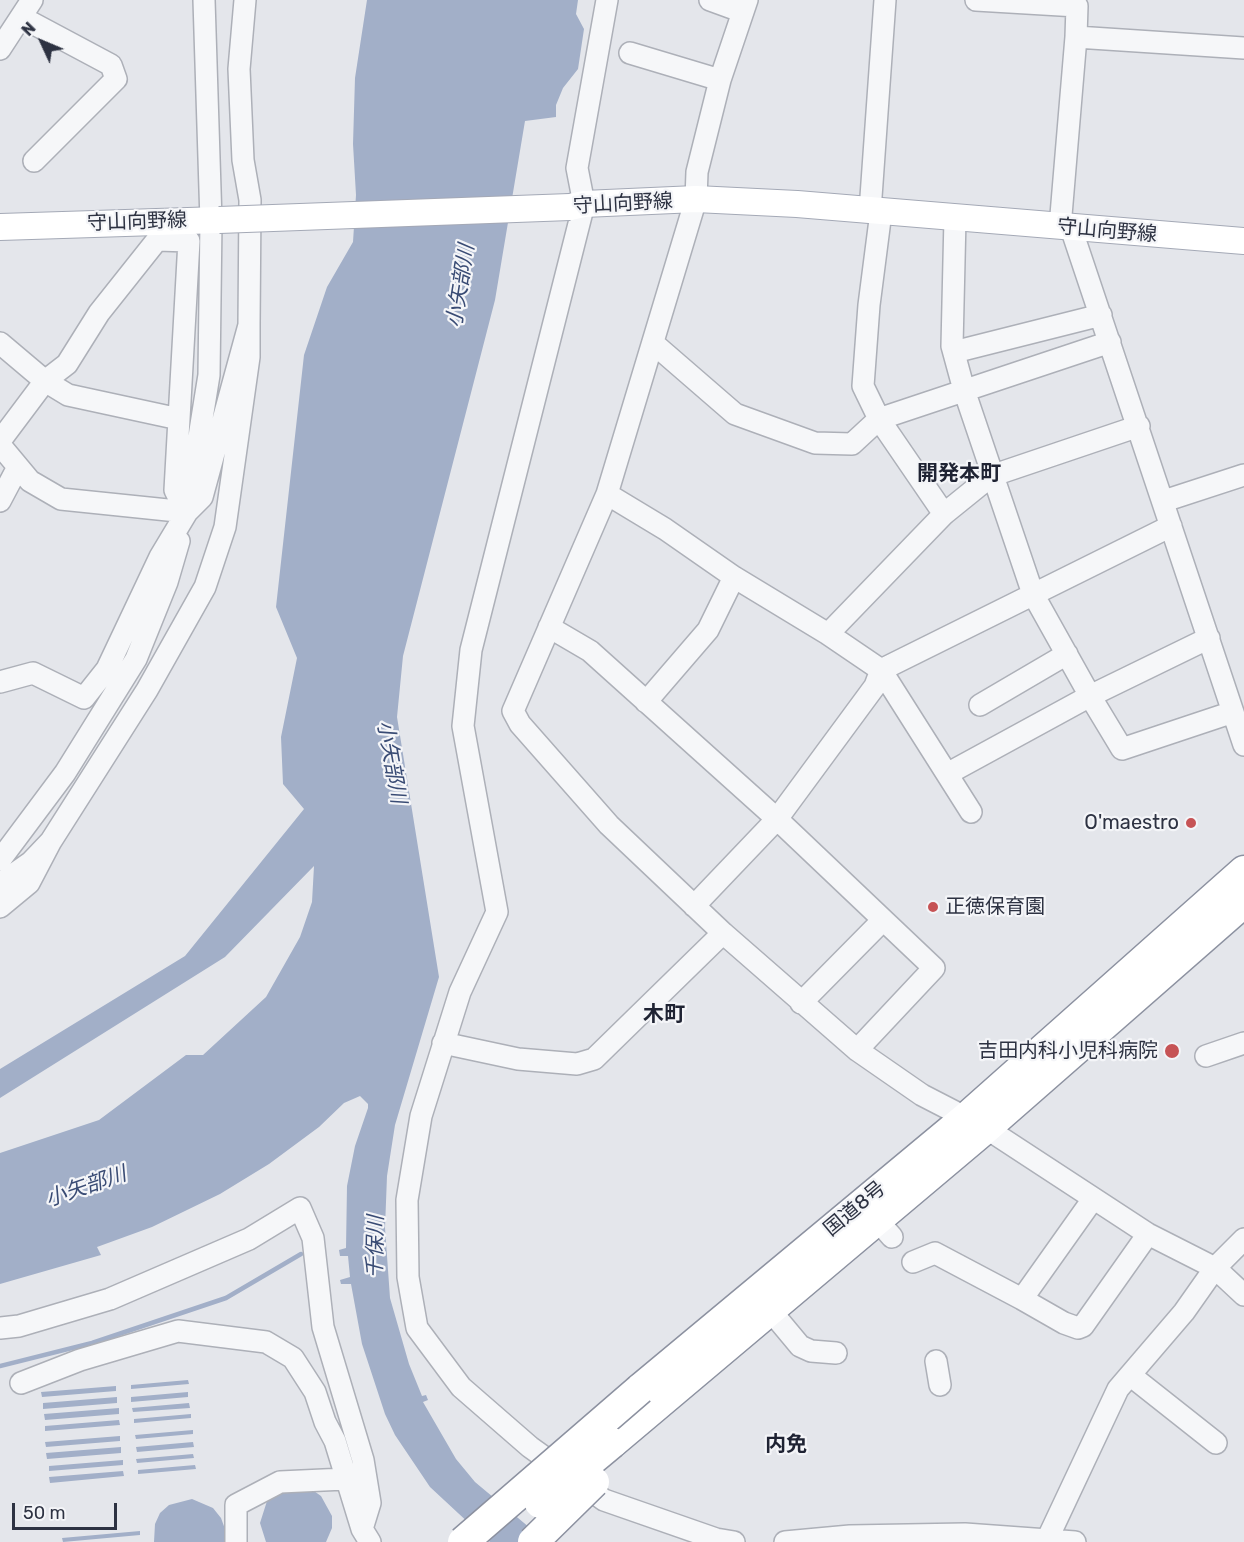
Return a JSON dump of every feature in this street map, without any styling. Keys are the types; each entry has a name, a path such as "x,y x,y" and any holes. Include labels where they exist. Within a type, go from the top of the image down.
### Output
{"highway":[{"name":"国道8号","path":"494,1542 607,1444 770,1310 884,1229 976,1123 1244,871"},
{"name":"国道8号","path":"463,1542 607,1444 640,1389 976,1123 1244,902"},
{"path":"443,1542 532,1467 607,1444"},
{"path":"532,1542 607,1444"}],"main road":[{"name":"守山向野線","path":"0,227 215,221 696,200 1244,241"}],"street":[{"path":"0,907 28,883 51,841 147,690 205,587 225,527 249,357 250,200 243,160 239,80 245,0"},
{"path":"608,0 576,168 577,205 471,650 462,726 497,912 460,992 421,1116 407,1200 408,1276 417,1328 461,1387 530,1448 604,1500 716,1539 734,1542"},
{"path":"710,0 745,6 720,80 697,172 696,200 607,494 513,711 520,724 609,825 723,933 857,1050 922,1095 976,1123 1148,1234 1215,1268 1244,1294"},
{"path":"885,0 876,212 863,386 879,419 944,514"},
{"path":"976,0 1077,6 1066,228 1101,315 1244,746"},
{"path":"0,860 65,774 136,659 167,582 187,513 209,375 215,221 206,5"},
{"path":"0,49 27,8 111,65 116,79 34,161"},
{"path":"1076,38 1244,48"},
{"path":"630,53 720,80"},
{"path":"956,218 954,352 964,390 1034,594 1090,696 1122,749 1233,712"},
{"path":"157,240 189,241 176,490 187,513 61,499 30,481 0,443 45,381 66,364 99,313 157,240"},
{"path":"954,352 1101,315"},
{"path":"0,682 33,673 84,698 89,695 107,669 127,631 150,575 187,513 202,497 249,325"},
{"path":"653,343 735,414 815,443 852,444 879,419 1110,342"},
{"path":"0,343 45,381 68,395 179,419"},
{"path":"828,634 944,514 992,476 1139,426"},
{"path":"0,501 18,467"},
{"path":"1164,501 1244,475"},
{"path":"607,494 665,529 734,577 828,634 881,670 972,812"},
{"path":"694,906 777,819 875,686 881,670 1171,526"},
{"path":"646,702 708,630 734,577"},
{"path":"549,627 590,651 777,819 934,968 857,1050"},
{"path":"947,774 1090,696 1209,638"},
{"path":"980,705 1067,654"},
{"path":"0,884 31,862 51,841"},
{"path":"801,1003 883,920"},
{"path":"443,1043 518,1059 577,1064 594,1059 723,933"},
{"path":"1206,1056 1244,1043"},
{"path":"1027,1287 1093,1199"},
{"path":"0,1328 19,1326 121,1294 249,1239 300,1208 313,1238 323,1327 363,1460 370,1503 366,1536"},
{"path":"913,1262 935,1253 1027,1287 1064,1323 1078,1329 1083,1326 1148,1234"},
{"path":"1046,1541 1096,1424 1118,1389 1184,1312 1215,1268 1244,1239"},
{"path":"770,1310 800,1346 811,1351 836,1353"},
{"path":"21,1383 80,1360 178,1331 266,1342 293,1358 315,1392 325,1422 335,1441 345,1479 366,1536"},
{"path":"936,1361 940,1385"},
{"path":"1130,1375 1216,1443"},
{"path":"236,1542 236,1505 280,1482 345,1479"},
{"path":"785,1542 850,1536 965,1534 1075,1542"}],"water":[{"path":"367,0 578,0 576,14 584,29 578,69 563,88 556,105 556,117 525,121 495,300 403,656 397,717 439,977 395,1125 387,1176 385,1228 390,1298 409,1364 422,1396 426,1395 428,1400 423,1402 456,1459 475,1482 536,1533 551,1542 490,1542 486,1539 430,1487 395,1435 385,1414 362,1344 351,1284 341,1284 340,1280 350,1277 348,1256 340,1256 339,1250 346,1248 347,1186 355,1146 368,1108 368,1104 360,1096 344,1103 319,1127 269,1164 220,1194 152,1227 97,1247 101,1255 0,1284 0,1153 99,1120 186,1055 203,1055 266,997 300,937 312,902 314,866 225,957 0,1098 0,1069 185,956 304,809 283,784 281,737 297,658 276,607 304,355 327,287 353,242 356,195 353,144 355,78"},
{"path":"188,1380 189,1384 131,1389 131,1385"},
{"path":"116,1386 116,1391 42,1397 41,1392"},
{"path":"188,1392 188,1397 131,1402 131,1397"},
{"path":"117,1397 117,1403 43,1409 43,1403"},
{"path":"189,1403 190,1408 133,1412 132,1408"},
{"path":"119,1408 119,1414 45,1420 44,1414"},
{"path":"191,1414 191,1418 134,1423 134,1419"},
{"path":"119,1420 120,1425 45,1431 45,1426"},
{"path":"193,1430 193,1434 136,1439 135,1435"},
{"path":"120,1436 120,1441 46,1447 45,1442"},
{"path":"193,1442 194,1447 137,1452 136,1447"},
{"path":"121,1447 121,1453 47,1459 46,1453"},
{"path":"193,1454 194,1458 137,1463 136,1459"},
{"path":"123,1460 123,1465 49,1471 49,1466"},
{"path":"195,1465 196,1469 138,1474 138,1470"},
{"path":"123,1471 124,1476 50,1483 49,1477"},
{"path":"311,1489 321,1496 332,1516 332,1528 326,1542 266,1542 260,1523 267,1501 276,1492"},
{"path":"192,1499 213,1508 221,1518 225,1529 224,1542 154,1542 155,1524 160,1513 169,1505"},
{"path":"140,1531 140,1535 63,1542 62,1538"}],"waterway":[{"path":"0,1366 92,1343 226,1298 301,1254"}],"place":[{"name":"O'maestro","path":"1191,823"},
{"name":"正徳保育園","path":"933,907"},
{"name":"吉田内科小児科病院","path":"1172,1051"}],"district":[{"name":"開発本町","path":"959,474"},
{"name":"木町","path":"664,1015"},
{"name":"内免","path":"786,1445"}],"water label":[{"name":"小矢部川","path":"461,286"},
{"name":"小矢部川","path":"391,762"},
{"name":"小矢部川","path":"86,1187"},
{"name":"千保川","path":"376,1247"}]}
